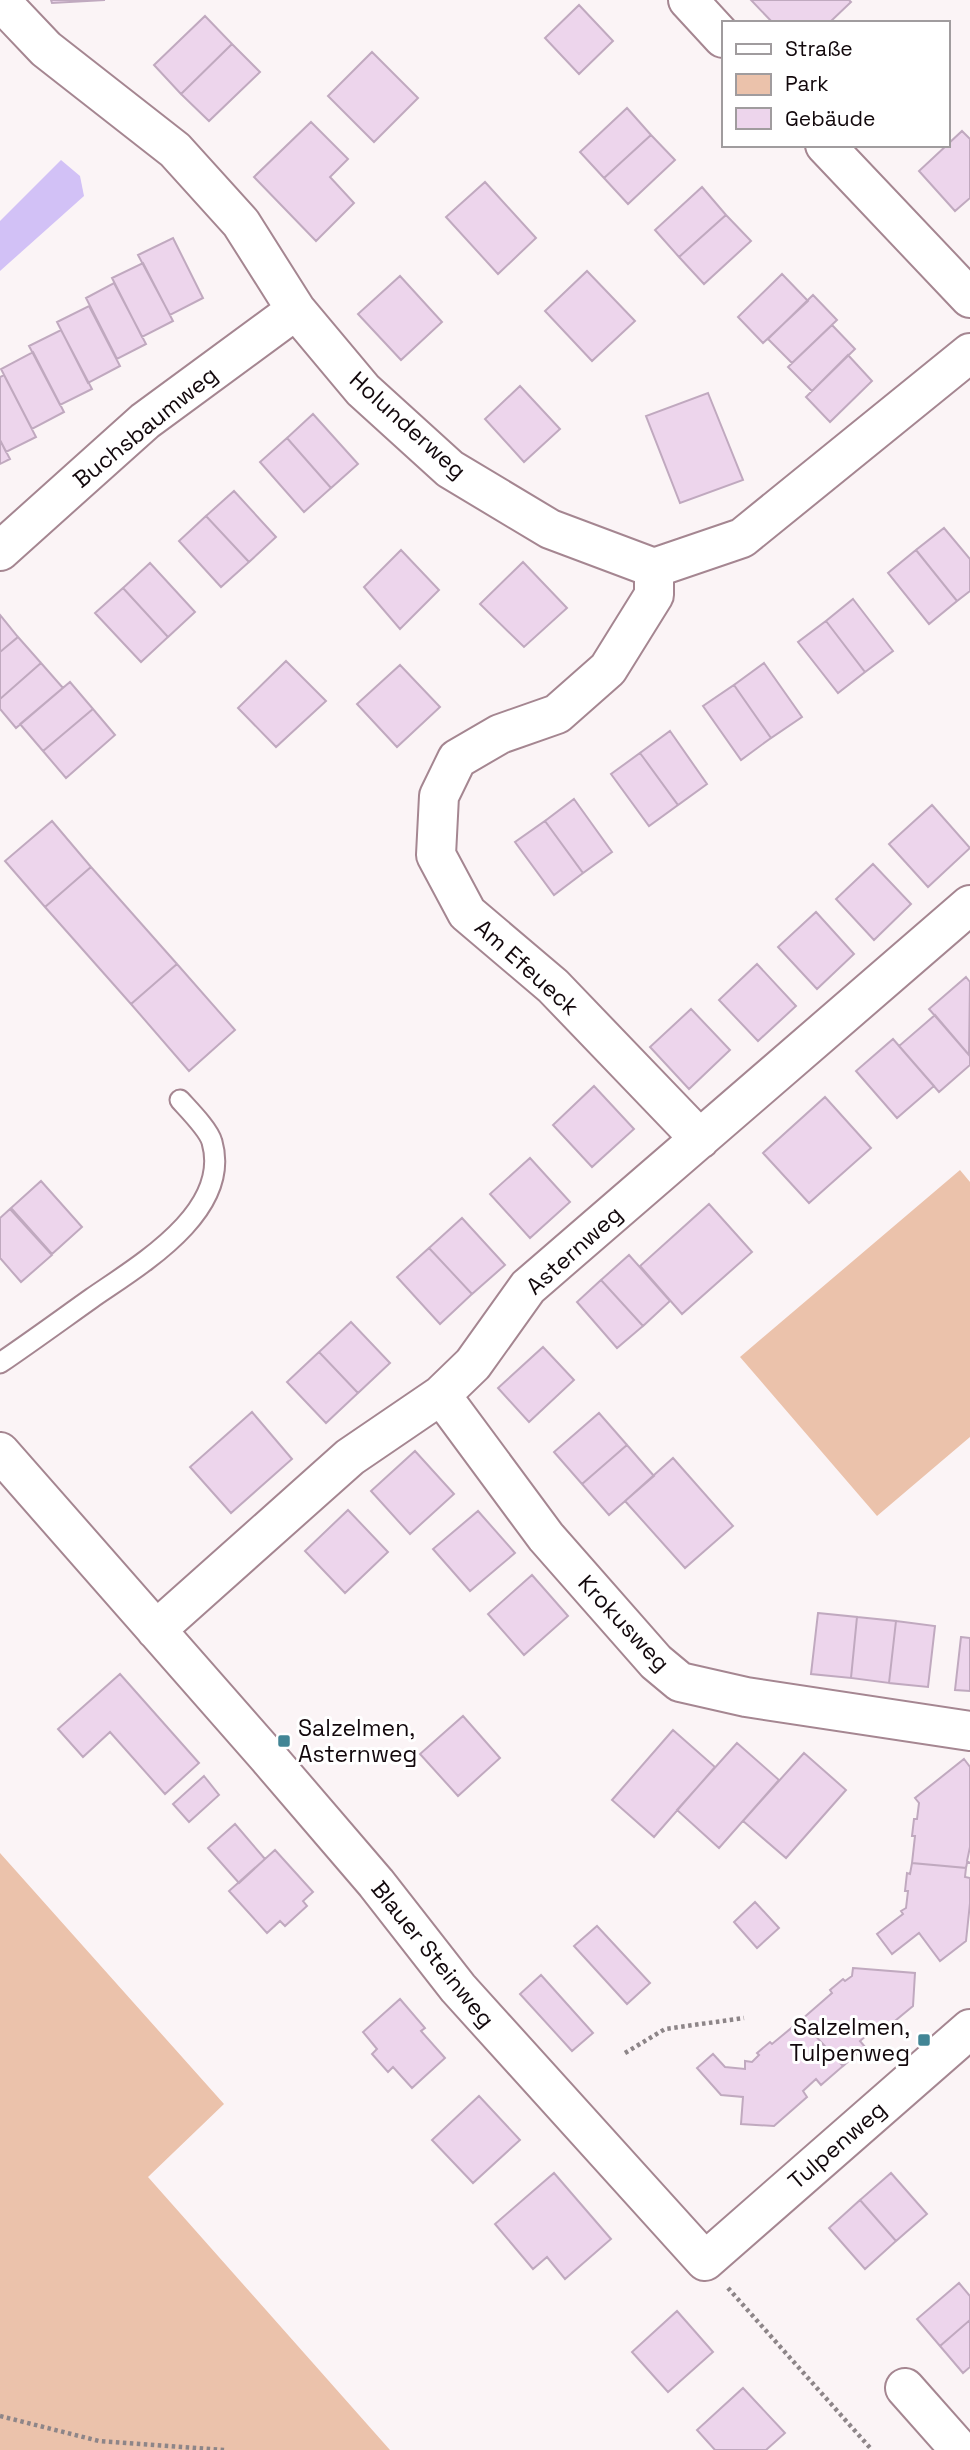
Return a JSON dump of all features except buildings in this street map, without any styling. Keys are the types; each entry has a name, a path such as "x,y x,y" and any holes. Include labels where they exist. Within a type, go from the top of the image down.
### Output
{"street":[{"name":"Holunderweg","path":"3,0 8,9 46,49 175,150 241,223 296,310 363,390 450,469 550,529 654,568"},
{"path":"688,0 722,37"},
{"path":"827,147 970,298"},
{"name":"Buchsbaumweg","path":"0,551 145,421 296,310"},
{"path":"654,568 742,538 970,353"},
{"name":"Am Efeueck","path":"654,568 654,595 608,669 557,714 500,734 457,759 439,796 436,855 467,913 553,986 700,1139"},
{"name":"Asternweg","path":"156,1630 350,1457 441,1395 473,1364 528,1287 970,905"},
{"name":"Krokusweg","path":"441,1395 546,1536 656,1662 680,1682 746,1697 970,1731"},
{"name":"Blauer Steinweg","path":"0,1452 376,1883 458,1988 705,2261"},
{"name":"Tulpenweg","path":"705,2261 970,2029"},
{"path":"905,2388 960,2450"}],"lane":[{"path":"0,1363 167,1246 200,1207 211,1184 215,1159 212,1140 180,1100"}],"path":[{"path":"625,2053 665,2029 744,2018"},
{"path":"705,2261 872,2450"},
{"path":"0,2416 99,2441 225,2450"}],"green space":[{"path":"960,1170 970,1182 970,1437 877,1516 740,1357"},
{"path":"0,1853 224,2104 148,2177 390,2450 0,2450"}],"shaded area":[{"path":"61,160 80,176 84,196 0,271 0,221"}],"place":[{"name":"Salzelmen, Asternweg","path":"284,1741"},
{"name":"Salzelmen, Tulpenweg","path":"924,2040"}]}
